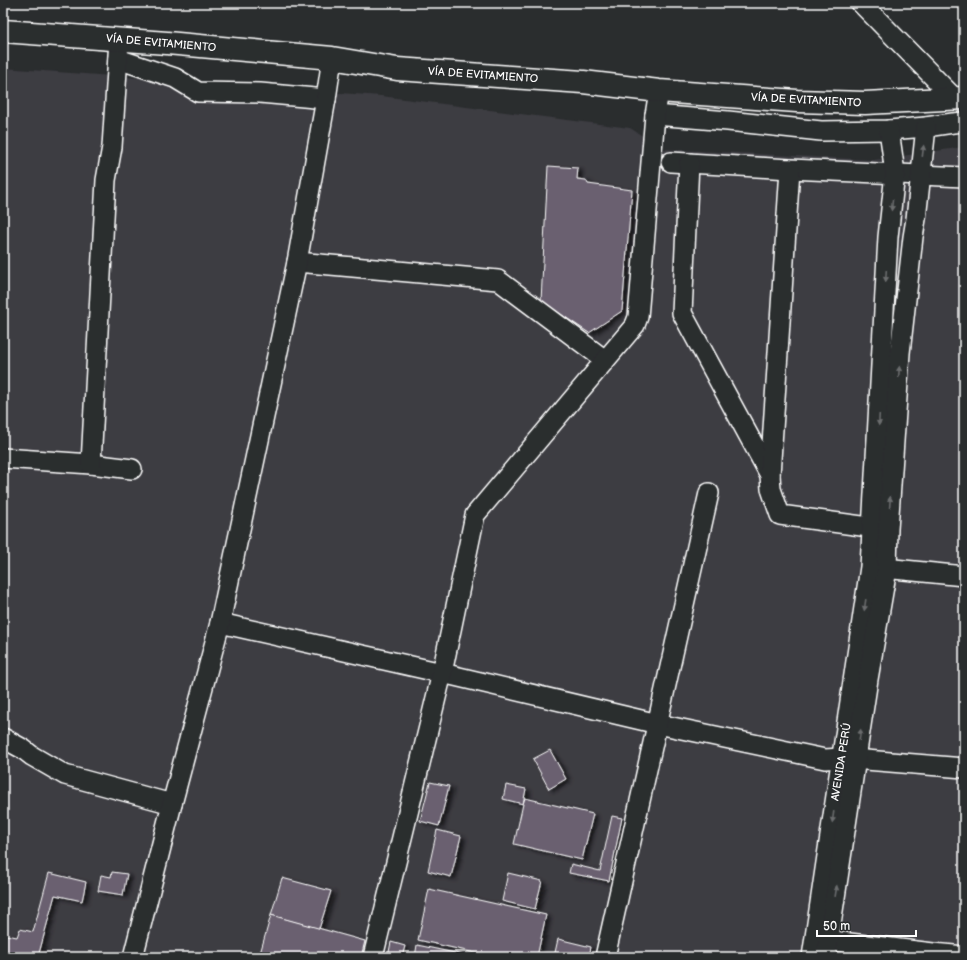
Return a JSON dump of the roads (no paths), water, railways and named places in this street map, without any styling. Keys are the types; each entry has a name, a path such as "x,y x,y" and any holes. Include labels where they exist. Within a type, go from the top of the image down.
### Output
{"highway":[{"name":"VÍA DE EVITAMIENTO","path":"3,31 118,50 332,58 397,69 583,82 659,91 797,101 865,103 959,98"}],"street":[{"path":"861,3 959,98"},
{"path":"90,464 106,180 112,147 118,50 174,78 198,92 260,93 326,99"},
{"path":"133,957 220,623 297,262 332,58"},
{"path":"373,957 442,673 475,515 635,325 638,317 655,115 659,91"},
{"path":"655,115 821,130 889,130 964,122"},
{"path":"881,528 926,127"},
{"path":"881,528 888,245 895,173 889,130"},
{"path":"671,162 964,177"},
{"path":"689,163 682,313 770,475"},
{"path":"790,169 770,489 780,515 881,528"},
{"path":"297,262 498,280 604,360"},
{"path":"3,458 90,464 132,469"},
{"path":"605,957 709,493"},
{"name":"AVENIDA PERÚ","path":"812,957 823,945 878,568 881,528"},
{"path":"878,568 964,576"},
{"path":"220,623 658,724 825,759 849,759 964,768"},
{"path":"3,738 65,775 172,804"},
{"path":"823,945 932,955 964,956"}]}
